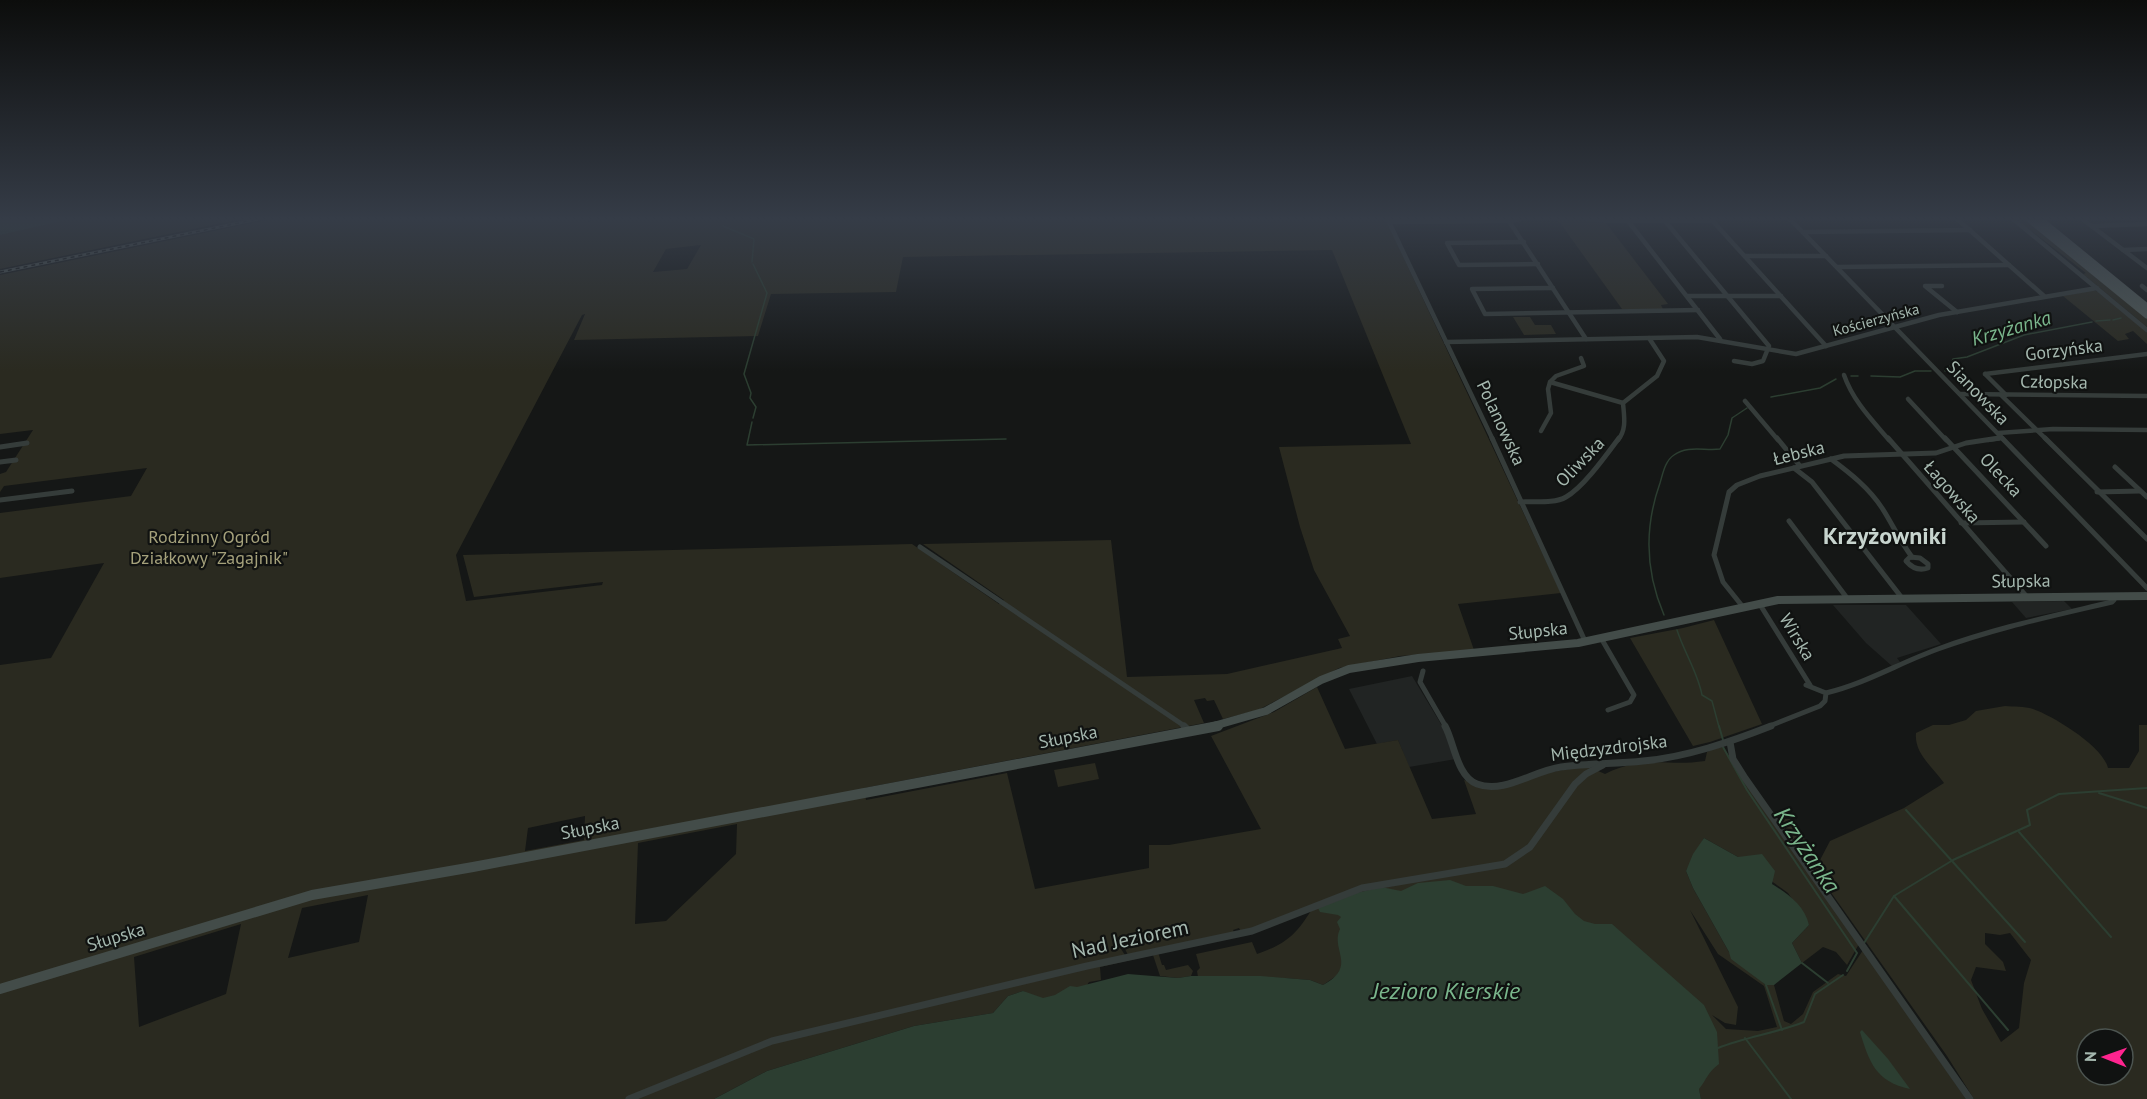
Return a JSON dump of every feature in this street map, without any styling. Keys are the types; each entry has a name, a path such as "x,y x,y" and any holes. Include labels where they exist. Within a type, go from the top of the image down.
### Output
{"main road":[{"path":"2091,269 2147,315"},
{"path":"2100,269 2147,307"}],"street":[{"name":"Polanowska","path":"1411,269 1585,641"},
{"path":"1541,269 1586,339"},
{"path":"1667,269 1720,339"},
{"path":"1704,269 1769,346 1763,361 1752,364 1734,361"},
{"path":"1757,269 1826,346"},
{"name":"Sianowska","path":"1838,269 2147,588"},
{"path":"2014,269 2044,296"},
{"path":"2074,269 2147,330"},
{"path":"1942,285 1925,286 1957,312"},
{"path":"2144,286 2147,290"},
{"path":"1553,288 1472,289 1485,314 1698,310"},
{"name":"Kościerzyńska","path":"1446,342 1720,339 1796,354 1957,312 2097,288"},
{"path":"1688,296 1780,296"},
{"path":"1550,382 1623,403 1660,374 1663,357 1649,338"},
{"name":"Gorzyńska","path":"2003,395 1985,374 2147,354"},
{"path":"1541,430 1551,413 1548,389 1550,382 1556,376 1584,366 1581,358"},
{"name":"Łagowska","path":"1844,375 1859,405 2026,597"},
{"name":"Człopska","path":"1960,394 2147,396"},
{"path":"2003,395 2036,431 2147,539"},
{"name":"Olecka","path":"1908,399 2046,546"},
{"path":"1745,401 1797,467 1812,482 1902,598"},
{"name":"Oliwska","path":"1520,502 1563,499 1581,485 1622,435 1623,403"},
{"path":"2144,430 2147,436"},
{"name":"Łebska","path":"1743,607 1723,582 1714,555 1715,542 1729,492 1747,480 1831,459 1864,454 1936,453 2000,435 2036,431 2144,430"},
{"path":"0,447 27,443"},
{"path":"1831,459 1857,478 1882,508 1896,536 1912,556"},
{"path":"0,462 16,460"},
{"path":"2115,466 2147,497"},
{"path":"0,500 72,491"},
{"path":"2097,492 2140,491"},
{"path":"1789,521 1847,598"},
{"name":"Olecka","path":"1961,523 2024,522"},
{"path":"920,547 1048,632 1189,731"},
{"path":"1826,693 1855,686 1959,641 2014,624 2113,602 2112,596"},
{"name":"Słupska","path":"0,989 312,895 500,862 1189,731 1257,715 1330,676 1361,666 1409,659 1539,648 1585,641 1759,603 1789,599 2147,596"},
{"name":"Wirska","path":"1759,603 1810,686 1826,693"},
{"path":"1601,638 1634,694 1630,702 1608,710"},
{"name":"Międzyzdrojska","path":"1423,671 1420,682 1451,737 1460,767 1467,778 1475,784 1498,787 1547,769 1582,764 1603,765 1687,753 1730,742 1811,712 1825,701 1826,693"},
{"path":"1730,742 1733,759 1745,778 1970,1099"},
{"name":"Nad Jeziorem","path":"629,1099 772,1041 1036,978 1252,932 1362,888 1505,864 1527,849 1570,791 1586,774 1603,765"}],"shaded area":[{"path":"2064,601 2072,609 2026,618 2012,602"},
{"path":"1833,605 1906,605 1941,644 1897,658 1900,662 1892,666 1866,643"},
{"path":"1412,676 1447,734 1456,759 1409,767 1398,740 1377,744 1349,689"}],"green space":[{"name":"Rodzinny Ogród Działkowy \"Zagajnik\"","path":"28,269 655,269 653,272 684,269 901,269 896,292 771,294 758,336 574,340 585,314 582,315 456,555 466,601 602,585 603,582 474,597 463,555 912,544 999,604 1004,600 923,544 1111,540 1127,677 1227,674 1342,648 1338,639 1350,636 1314,570 1279,447 1411,444 1340,269 1409,269 1561,593 1458,604 1474,650 1400,656 1339,668 1258,710 1223,719 1214,700 1207,701 1205,698 1194,700 1204,723 864,788 866,800 1007,773 1035,889 1149,868 1149,845 1169,845 1261,829 1211,736 1274,712 1317,687 1345,749 1398,740 1432,819 1476,814 1464,780 1490,788 1533,775 1587,766 1605,774 1632,764 1705,761 1707,752 1723,747 1859,944 1847,965 1836,952 1823,947 1802,963 1792,943 1809,925 1788,893 1738,857 1704,838 1686,871 1729,952 1766,985 1774,985 1784,1021 1791,1024 1803,1014 1813,992 1838,974 1846,976 1863,950 1966,1099 1701,1099 1699,1090 1692,1099 1592,1099 1339,974 1323,985 1310,980 1284,978 1198,977 1197,971 1200,968 1196,954 1252,942 1257,954 1289,938 1301,926 1312,909 1241,932 1239,928 1233,930 1235,934 1131,954 1158,952 1166,970 1188,965 1193,971 1191,976 1178,978 1160,976 1153,955 1100,967 1101,980 1089,982 1068,1017 1023,991 1008,996 993,1013 914,1026 767,1071 714,1099 0,1099 0,665 51,658 104,563 0,578 0,513 131,496 147,468 4,486 0,492 0,474 6,472 33,430 0,434 0,275","holes":["585,816 584,840 525,851 528,828","737,824 736,854 666,921 635,924 638,843","368,895 359,942 288,958 302,908","1690,910 1718,954 1764,986 1777,1027 1758,1031 1726,1029 1712,1015 1725,1023 1736,1025 1738,1007","241,924 226,994 139,1027 134,957","1123,945 1128,955 1125,955 1119,946"]},
{"path":"1593,269 1641,269 1668,304 1661,305 1663,309 1622,309"},
{"path":"2081,269 2086,269 2147,319 2147,327 2083,274 2086,273"},
{"path":"2093,290 2099,292 2147,332 2147,344 2133,331 2125,334 2129,339 2118,341 2063,296"},
{"path":"1513,317 1530,317 1535,325 1551,325 1556,334 1524,335"},
{"path":"1714,620 1762,724 1693,746 1630,638"},
{"path":"2005,706 2033,709 2076,733 2097,750 2108,768 2129,768 2139,751 2139,725 2147,725 2147,1099 1974,1099 1947,1056 1781,822 1782,819 1790,819 1820,860 1830,841 1904,808 1944,783 1921,754 1916,741 1916,733 1933,725 1949,725 1966,720 1976,711","holes":["1985,933 2000,935 2010,933 2031,960 2024,983 2019,1028 2001,1042 1982,1009 1971,980 1976,967 2006,971 2003,962 1985,944"]},
{"path":"1095,763 1099,779 1058,787 1054,770"}],"water":[{"path":"1704,838 1738,857 1762,854 1775,871 1772,884 1795,901 1807,918 1809,925 1792,943 1802,963 1774,985 1766,985 1731,959 1693,888 1686,871 1693,854"},
{"name":"Jezioro Kierskie","path":"1450,880 1466,886 1493,886 1523,894 1545,886 1563,899 1584,921 1595,924 1612,924 1704,1005 1717,1032 1719,1064 1699,1089 1701,1099 714,1099 767,1071 914,1026 993,1013 1008,996 1023,991 1043,998 1055,995 1070,986 1077,987 1128,974 1178,978 1261,976 1310,980 1323,985 1339,971 1341,964 1338,944 1340,929 1337,922 1341,917 1320,912 1318,908 1357,893 1381,887 1401,891 1418,883"},
{"path":"1862,1030 1888,1059 1910,1089 1889,1081 1876,1069 1863,1043 1860,1032"}],"waterway":[{"path":"753,418 756,407 750,398 751,393 744,374 767,293 756,269"},
{"name":"Krzyżanka","path":"2113,320 2121,318"},
{"name":"Krzyżanka","path":"2096,321 2110,320"},
{"name":"Krzyżanka","path":"1945,371 1949,369 1953,359 1967,357 2024,335 2092,322"},
{"name":"Krzyżanka","path":"1871,376 1900,377 1915,371 1931,371"},
{"name":"Krzyżanka","path":"1851,376 1858,376"},
{"name":"Krzyżanka","path":"1771,397 1820,388 1836,379"},
{"name":"Krzyżanka","path":"1664,615 1650,566 1649,533 1655,500 1668,460 1685,450 1720,449 1728,435 1732,418 1747,408"},
{"path":"752,422 747,445 1006,439"},
{"name":"Krzyżanka","path":"1677,630 1702,695 1712,701 1719,727"},
{"name":"Krzyżanka","path":"1719,726 1723,740"},
{"name":"Krzyżanka","path":"1723,747 1747,790 1857,953 1847,971"},
{"path":"1952,861 2030,825 2027,810 2059,794 2147,788"},
{"path":"2099,793 2147,808"},
{"path":"1906,810 1952,861"},
{"path":"2019,832 2111,937"},
{"path":"1894,896 1952,861"},
{"path":"1952,861 2025,942"},
{"path":"1864,943 1894,896"},
{"path":"1894,896 2008,1030"},
{"path":"1802,963 1828,983"},
{"name":"Krzyżanka","path":"1782,1029 1804,1022 1815,994 1843,975"},
{"path":"1766,985 1782,1029"},
{"name":"Krzyżanka","path":"1746,1039 1782,1029"},
{"name":"Krzyżanka","path":"1718,1048 1746,1039"},
{"path":"1746,1039 1791,1099"}],"railway":[{"path":"0,272 13,269"}],"district":[{"name":"Krzyżowniki","path":"1885,536"}]}
